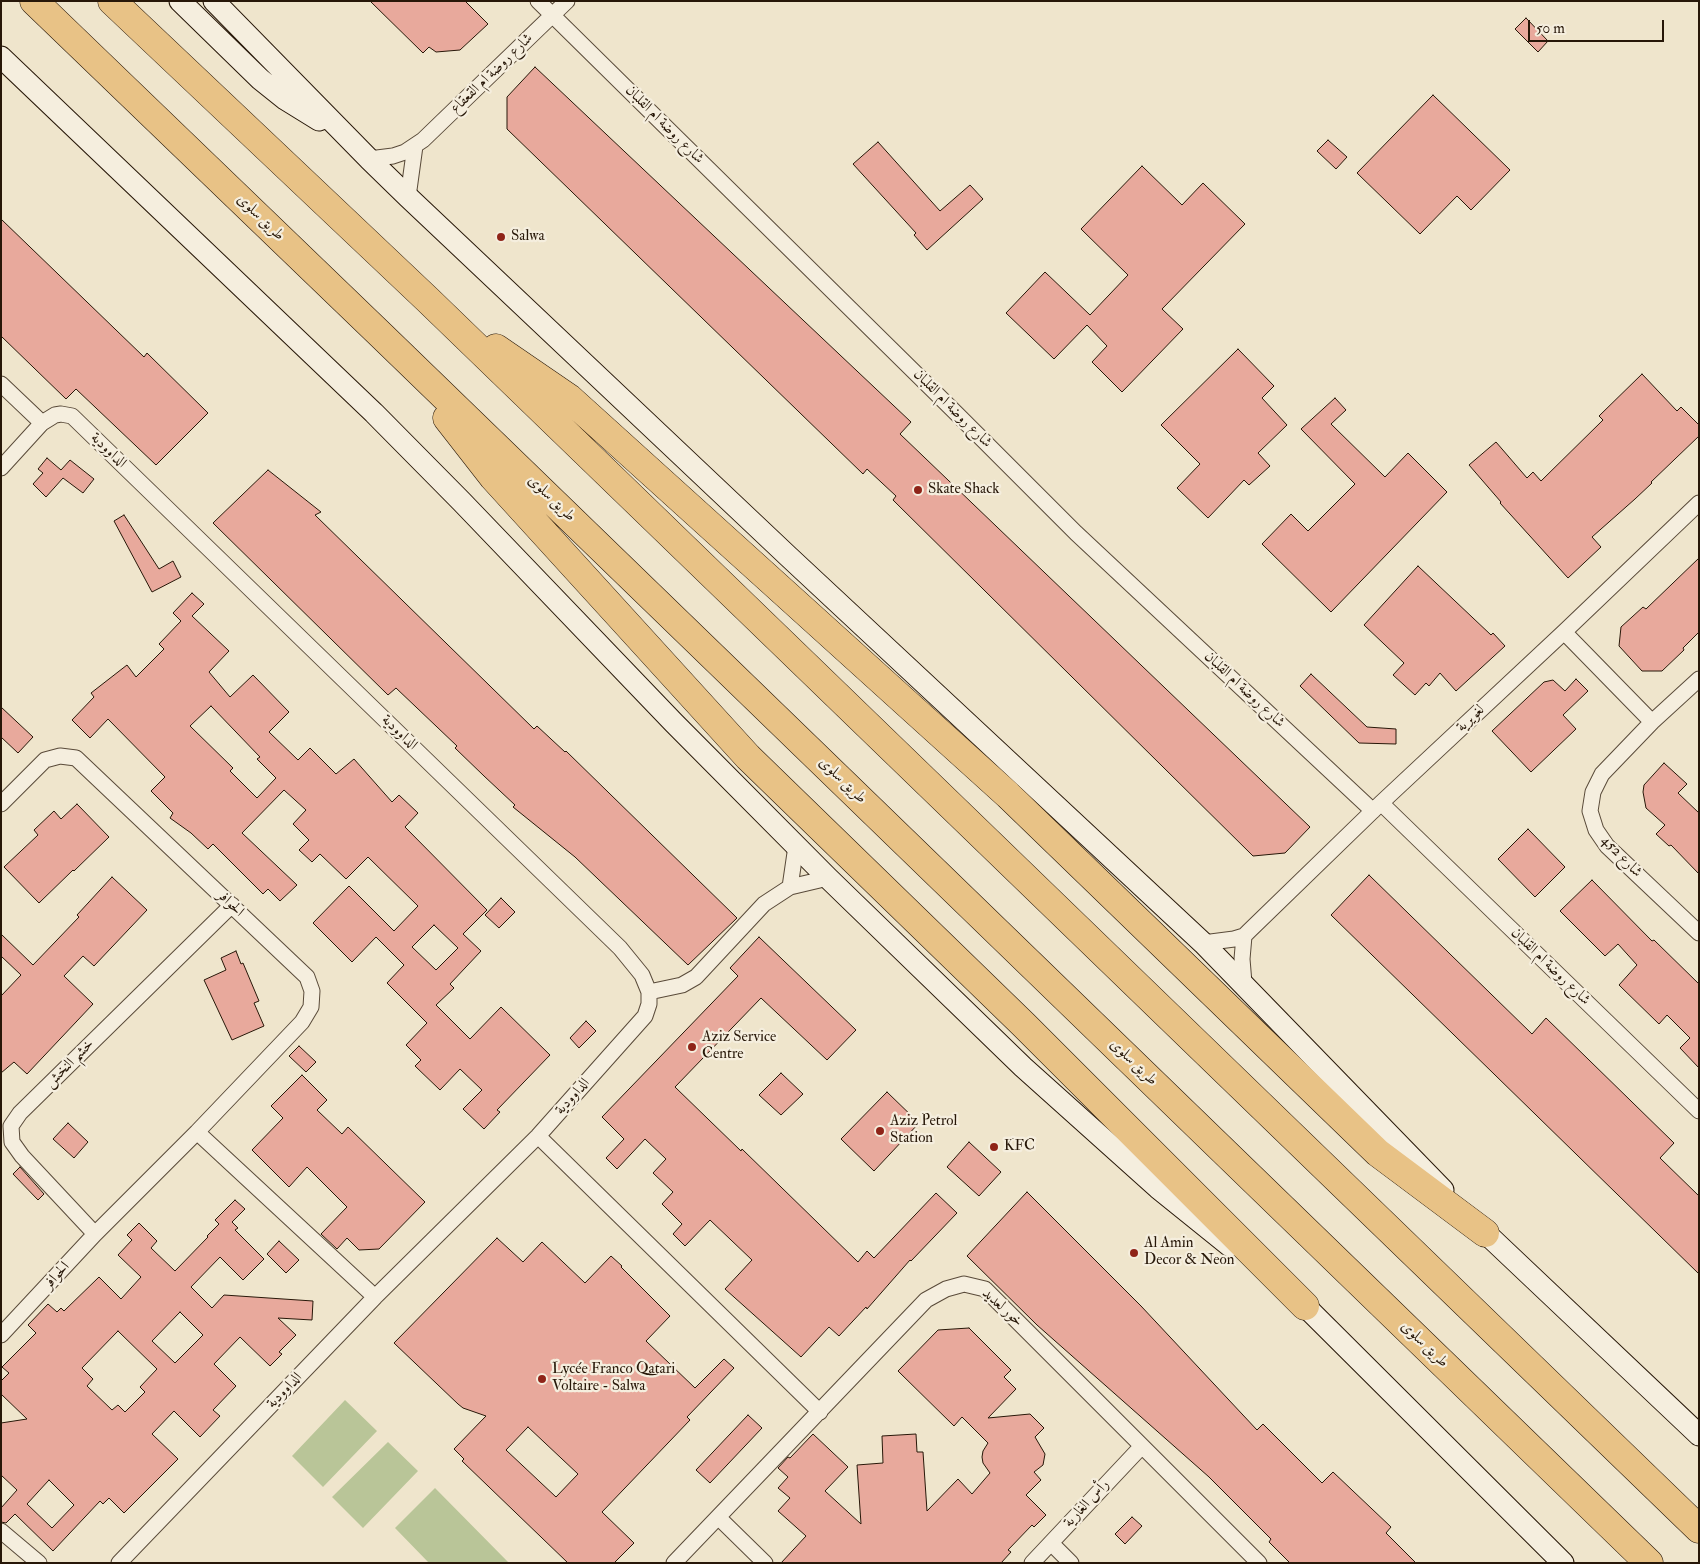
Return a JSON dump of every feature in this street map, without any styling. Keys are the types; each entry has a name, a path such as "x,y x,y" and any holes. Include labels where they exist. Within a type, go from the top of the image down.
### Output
{"highway":[{"name":"طريق سلوى","path":"34,1 1649,1563"},
{"path":"112,1 428,300 1699,1529"},
{"path":"428,300 569,398 1008,795 1378,1153 1485,1233"},
{"path":"383,337 493,477 748,757 1024,1025 1305,1306"}],"main road":[{"path":"180,1 260,79 312,116 347,137"},
{"path":"214,1 408,197 789,557 1203,942 1485,1233 1699,1435"},
{"path":"1,57 374,413 674,723 828,878 1045,1086 1158,1188 1305,1306 1562,1563"},
{"path":"1672,1410 1699,1420"}],"street":[{"name":"شارع روضة ام القلبان","path":"538,1 1076,533 1377,807 1699,1111"},
{"name":"شارع روضة ام القعقاع","path":"369,159 393,156 415,146 444,121 567,1"},
{"path":"408,197 415,146"},
{"path":"1,384 42,423"},
{"name":"الداوودية","path":"1,468 42,423 55,415 72,416 620,948 642,975 649,992 649,1004 645,1016 538,1136 375,1297 118,1563"},
{"name":"لغويرية","path":"1244,936 1377,807 1699,503"},
{"path":"1564,632 1652,722"},
{"name":"شارع 452","path":"1699,679 1652,722 1602,774 1593,792 1590,810 1596,830 1606,846 1699,933"},
{"name":"الحوافر","path":"1,804 45,760 60,756 76,758 307,977 312,991 311,1007 302,1022 197,1132 95,1234 1,1335"},
{"path":"790,887 796,846"},
{"path":"649,992 682,985 696,977 764,904 790,887 828,878"},
{"name":"خشم النخش","path":"95,1234 17,1149 12,1142 11,1126 20,1113 232,905"},
{"path":"1203,942 1224,941 1244,936 1242,959 1244,983"},
{"path":"197,1132 375,1297"},
{"path":"538,1136 820,1412"},
{"name":"خور لعديد","path":"674,1563 926,1300 946,1289 964,1284 984,1289 1259,1563"},
{"name":"رأس الغارية","path":"1032,1563 1142,1446"},
{"path":"719,1518 765,1563"},
{"path":"1,1531 39,1563"},
{"path":"1051,1543 1071,1563"}],"green space":[{"path":"345,1400 377,1431 323,1487 292,1456"},
{"path":"388,1442 418,1471 363,1528 332,1497"},
{"path":"435,1488 509,1563 429,1563 395,1528"}],"building":[{"path":"370,1 465,1 488,24 460,50 436,52 429,47 423,53"},
{"path":"1526,18 1548,41 1538,52 1515,29"},
{"path":"535,67 911,422 900,434 1310,827 1285,853 1253,856 893,500 896,496 867,469 863,474 507,129 507,97"},
{"path":"1433,95 1510,170 1471,210 1457,196 1420,234 1357,173"},
{"path":"1328,140 1347,157 1336,169 1317,151"},
{"path":"878,142 940,211 970,185 983,199 927,250 914,235 916,233 853,164"},
{"path":"1142,166 1182,205 1203,183 1245,224 1162,309 1183,329 1122,392 1092,362 1107,346 1087,325 1054,359 1006,313 1045,272 1090,315 1128,275 1081,229"},
{"path":"1,219 144,357 147,353 208,413 156,465 76,389 66,399 1,336"},
{"path":"1238,349 1274,386 1262,398 1287,425 1258,453 1270,466 1249,485 1244,480 1208,518 1177,488 1200,464 1161,425"},
{"path":"1642,374 1677,411 1681,407 1699,425 1699,436 1652,483 1592,537 1601,547 1568,578 1500,503 1469,465 1496,442 1527,478 1533,472 1541,481 1603,420 1599,416"},
{"path":"1335,398 1346,410 1331,424 1385,477 1408,453 1447,492 1331,612 1262,544 1291,514 1308,531 1355,484 1301,429"},
{"path":"47,458 61,470 70,460 94,479 83,493 63,478 46,497 33,484 43,473 38,469"},
{"path":"268,470 321,512 315,515 534,729 537,726 566,751 737,918 688,965 575,857 513,807 515,805 455,748 457,746 396,688 388,695 213,523"},
{"path":"124,515 159,569 173,561 181,577 152,592 114,521"},
{"path":"1699,558 1699,632 1683,648 1684,650 1662,671 1642,671 1619,646 1621,627 1643,607 1646,609"},
{"path":"1418,566 1505,646 1456,691 1440,673 1429,686 1426,683 1415,695 1393,675 1404,663 1364,625"},
{"path":"192,593 204,604 192,616 229,651 209,672 230,697 253,675 289,712 269,732 298,760 310,748 336,774 354,759 392,802 399,795 418,813 405,827 487,910 463,934 481,951 450,984 454,988 436,1005 470,1039 501,1007 550,1055 497,1110 500,1112 484,1129 463,1109 482,1090 460,1069 440,1090 415,1066 421,1060 406,1045 427,1023 387,983 404,965 376,937 352,962 313,923 349,886 394,931 418,906 368,857 346,879 320,854 312,862 299,850 309,840 293,824 306,810 284,790 242,833 297,885 280,901 268,889 263,894 213,844 208,849 191,833 170,818 173,813 151,791 165,777 108,719 90,738 72,720 94,697 91,693 127,665 136,677 164,649 159,644 181,621 173,613","holes":["211,706 260,757 257,759 276,778 257,798 230,771 233,768 190,726","434,925 458,948 436,970 412,947"]},
{"path":"1311,674 1367,727 1396,729 1396,744 1359,743 1300,686"},
{"path":"1576,679 1588,691 1563,715 1576,729 1531,772 1492,731 1544,682 1553,680 1565,691"},
{"path":"1,707 33,737 18,753 1,737"},
{"path":"1664,763 1687,784 1678,793 1699,813 1699,874 1671,845 1669,846 1656,834 1665,825 1646,808 1643,792 1644,785"},
{"path":"77,804 109,837 39,903 4,867 38,835 34,830 54,811 61,819"},
{"path":"1528,829 1565,867 1535,897 1498,859"},
{"path":"1369,875 1532,1034 1546,1018 1674,1143 1660,1158 1699,1196 1699,1274 1331,915"},
{"path":"112,877 147,910 94,966 83,956 64,976 93,1004 27,1074 14,1062 1,1073 1,996 21,975 1,956 1,934 33,965 79,917 77,915"},
{"path":"1592,880 1652,941 1654,940 1699,984 1699,1068 1680,1048 1690,1038 1667,1015 1659,1024 1619,985 1637,965 1618,944 1605,956 1560,911"},
{"path":"501,898 515,912 499,928 485,915"},
{"path":"759,937 856,1030 827,1060 761,998 675,1087 858,1262 867,1251 874,1258 936,1193 957,1213 910,1260 867,1309 866,1307 839,1336 829,1327 801,1357 725,1289 752,1260 710,1220 685,1246 673,1234 682,1224 662,1204 673,1192 653,1173 666,1159 645,1139 617,1169 606,1158 624,1139 602,1117 738,976 730,968"},
{"path":"236,951 259,1001 254,1003 264,1026 232,1040 204,980 226,970 221,958"},
{"path":"586,1021 596,1031 579,1048 570,1038"},
{"path":"299,1046 316,1062 306,1072 289,1056"},
{"path":"781,1073 803,1094 781,1115 759,1095"},
{"path":"302,1075 327,1100 317,1110 342,1134 348,1127 425,1202 379,1249 359,1250 347,1238 337,1249 321,1234 347,1207 307,1167 289,1187 252,1150 283,1118 271,1106"},
{"name":"Aziz Petrol Station","path":"887,1092 919,1123 874,1171 841,1139"},
{"path":"68,1123 88,1142 74,1158 53,1139"},
{"path":"969,1142 1001,1172 979,1196 947,1167"},
{"path":"20,1167 44,1194 38,1200 13,1174"},
{"path":"1027,1192 1141,1306 1257,1430 1263,1424 1322,1483 1333,1472 1391,1527 1386,1533 1416,1563 1290,1563 1269,1542 1271,1539 1209,1477 1037,1325 967,1256"},
{"path":"235,1200 245,1209 232,1222 238,1228 235,1230 264,1259 243,1280 220,1257 191,1287 212,1308 224,1295 313,1301 312,1320 278,1318 296,1335 279,1352 282,1354 270,1366 240,1337 214,1364 236,1386 213,1410 220,1416 200,1437 174,1411 152,1434 178,1459 124,1513 109,1498 103,1504 100,1501 53,1551 15,1514 6,1523 1,1522 1,1508 17,1490 1,1475 1,1423 27,1419 1,1394 1,1381 9,1373 2,1367 36,1333 28,1325 48,1304 57,1312 61,1308 64,1311 99,1277 121,1299 141,1277 118,1255 132,1240 127,1235 139,1223 157,1241 151,1248 175,1271 219,1224 215,1220","holes":["180,1312 203,1335 175,1363 152,1341","118,1331 157,1369 140,1387 145,1392 125,1412 118,1405 112,1410 87,1386 93,1379 82,1368","49,1480 74,1505 52,1528 27,1504"]},
{"name":"Lycée Franco Qatari Voltaire - Salwa","path":"497,1238 523,1262 542,1242 585,1283 611,1256 670,1316 646,1341 695,1388 724,1359 734,1368 687,1417 690,1420 602,1512 634,1543 614,1563 568,1563 462,1461 464,1459 454,1449 486,1416 463,1408 394,1343","holes":["528,1427 578,1474 556,1497 506,1450"]},
{"path":"279,1241 299,1260 286,1273 267,1254"},
{"path":"969,1328 1011,1370 1004,1377 1016,1389 988,1418 1030,1414 1044,1428 1035,1437 1045,1454 1043,1465 1034,1472 1041,1480 1026,1495 1046,1515 1034,1527 1032,1525 1008,1550 1011,1552 1001,1563 781,1563 806,1536 778,1511 790,1498 778,1488 788,1477 778,1468 813,1434 848,1467 825,1491 861,1524 857,1465 883,1463 882,1436 916,1434 917,1452 923,1452 927,1511 958,1479 972,1494 990,1473 983,1463 982,1457 988,1443 962,1417 954,1426 898,1371 938,1330"},
{"path":"748,1415 762,1428 710,1483 696,1470"},
{"path":"1132,1517 1142,1526 1125,1544 1115,1534"}],"place":[{"name":"Salwa","path":"501,237"},
{"name":"Skate Shack","path":"918,490"},
{"name":"Aziz Service Centre","path":"692,1047"},
{"name":"Aziz Petrol Station","path":"880,1131"},
{"name":"KFC","path":"994,1147"},
{"name":"Al Amin Decor & Neon","path":"1134,1253"},
{"name":"Lycée Franco Qatari Voltaire - Salwa","path":"542,1379"}]}
